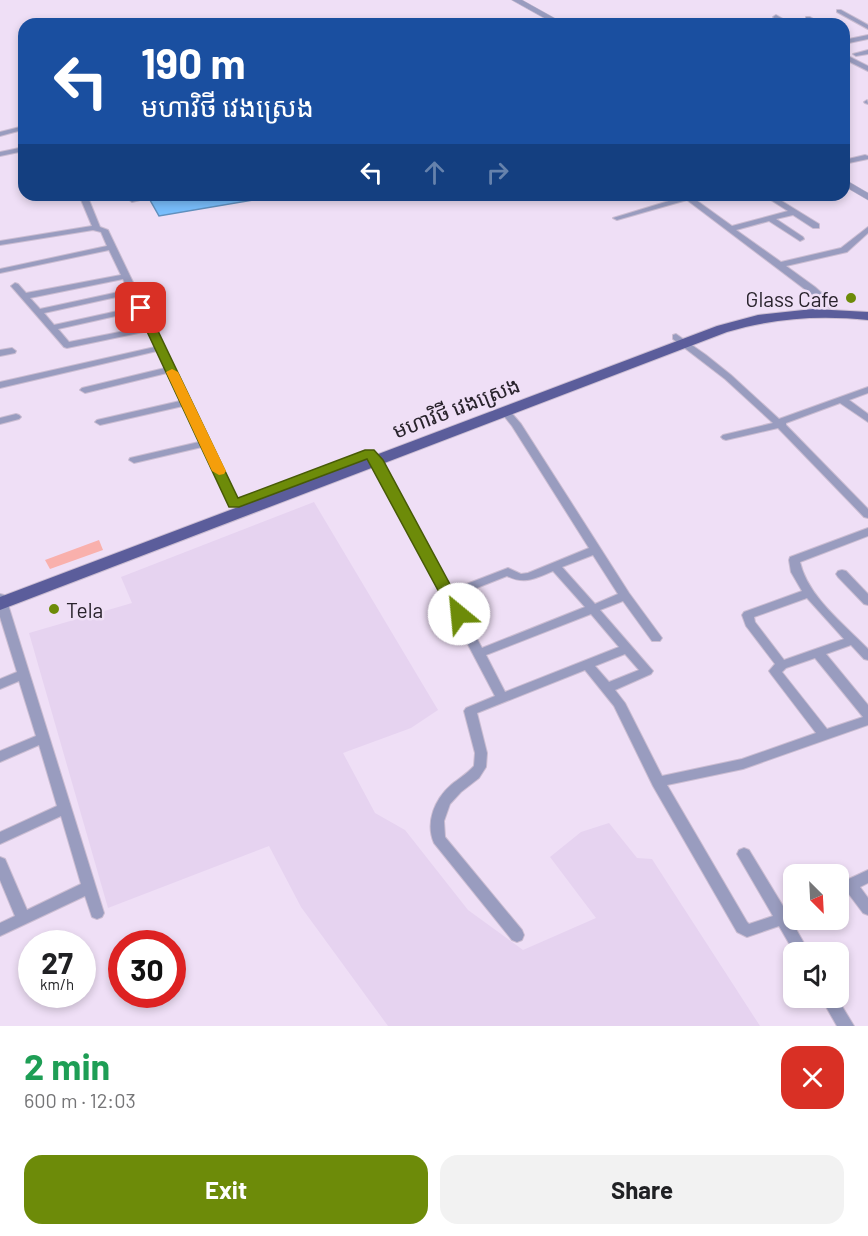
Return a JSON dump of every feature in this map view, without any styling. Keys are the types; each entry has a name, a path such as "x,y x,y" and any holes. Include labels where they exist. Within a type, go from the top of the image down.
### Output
{"main road":[{"name":"មហាវិថី វេងស្រេង","path":"1,599 755,311 778,307 831,306 868,310"},
{"name":"មហាវិថី វេងស្រេង","path":"154,540 234,504 505,411 680,340 746,321 784,314 827,312 868,316"}],"street":[{"path":"516,0 550,18"},
{"path":"840,11 868,27"},
{"path":"850,40 868,37"},
{"path":"857,39 868,45"},
{"path":"856,54 868,52"},
{"path":"850,59 866,67"},
{"path":"0,134 18,130"},
{"path":"1,152 18,150"},
{"path":"850,161 865,157"},
{"path":"850,186 868,197"},
{"path":"86,201 97,228"},
{"path":"617,219 670,201"},
{"path":"692,201 831,306"},
{"path":"777,201 816,226"},
{"path":"730,229 794,212"},
{"path":"771,219 800,239"},
{"path":"0,243 97,228 104,230 234,504"},
{"path":"779,266 844,250 868,229"},
{"path":"0,271 112,247"},
{"path":"25,297 126,276"},
{"path":"15,286 67,345 152,328"},
{"path":"38,312 132,291"},
{"path":"52,328 141,308"},
{"path":"680,340 738,383 780,423 868,515"},
{"path":"0,385 160,348"},
{"path":"0,353 12,351"},
{"path":"85,390 171,369"},
{"path":"726,437 780,423 868,390"},
{"path":"841,399 868,419"},
{"path":"100,422 186,402"},
{"path":"505,411 516,424 625,596 656,638"},
{"path":"0,421 16,417"},
{"path":"134,460 206,443"},
{"path":"373,457 503,699"},
{"path":"868,532 796,557 794,565 809,592 868,656"},
{"path":"448,595 508,572 520,578 556,567 595,550"},
{"path":"556,567 593,607 646,672 607,688"},
{"path":"842,574 867,597"},
{"path":"782,665 750,623 747,615 809,592"},
{"path":"480,653 625,596"},
{"path":"1,599 97,913"},
{"path":"824,735 775,671 782,665 853,640"},
{"path":"517,935 440,839 436,825 443,801 472,777 480,766 481,749 470,711 627,648"},
{"path":"817,652 868,714"},
{"path":"588,665 620,703 658,782 745,930 783,919"},
{"path":"0,684 24,674"},
{"path":"658,782 743,764 868,720"},
{"path":"0,757 43,738"},
{"path":"0,838 65,808"},
{"path":"744,854 783,910"},
{"path":"0,862 22,919"},
{"path":"849,886 868,876"},
{"path":"0,930 89,887"},
{"path":"849,892 868,909"},
{"path":"835,1008 846,1026"}],"shaded area":[{"path":"314,502 438,710 411,728 343,753 375,813 405,830 468,910 523,950 596,918 550,857 581,832 609,823 637,858 652,859 760,1026 388,1026 301,907 269,846 108,908 29,633 132,603 121,577"},
{"path":"99,540 103,550 50,569 45,560"}],"water":[{"path":"151,201 247,201 159,216"}],"slow traffic":[{"path":"172,372 219,471"}],"place":[{"name":"Glass Cafe","path":"851,298"},
{"name":"Tela","path":"54,609"}],"route":[{"path":"141,308 234,504 369,453 376,460 459,614"}]}
